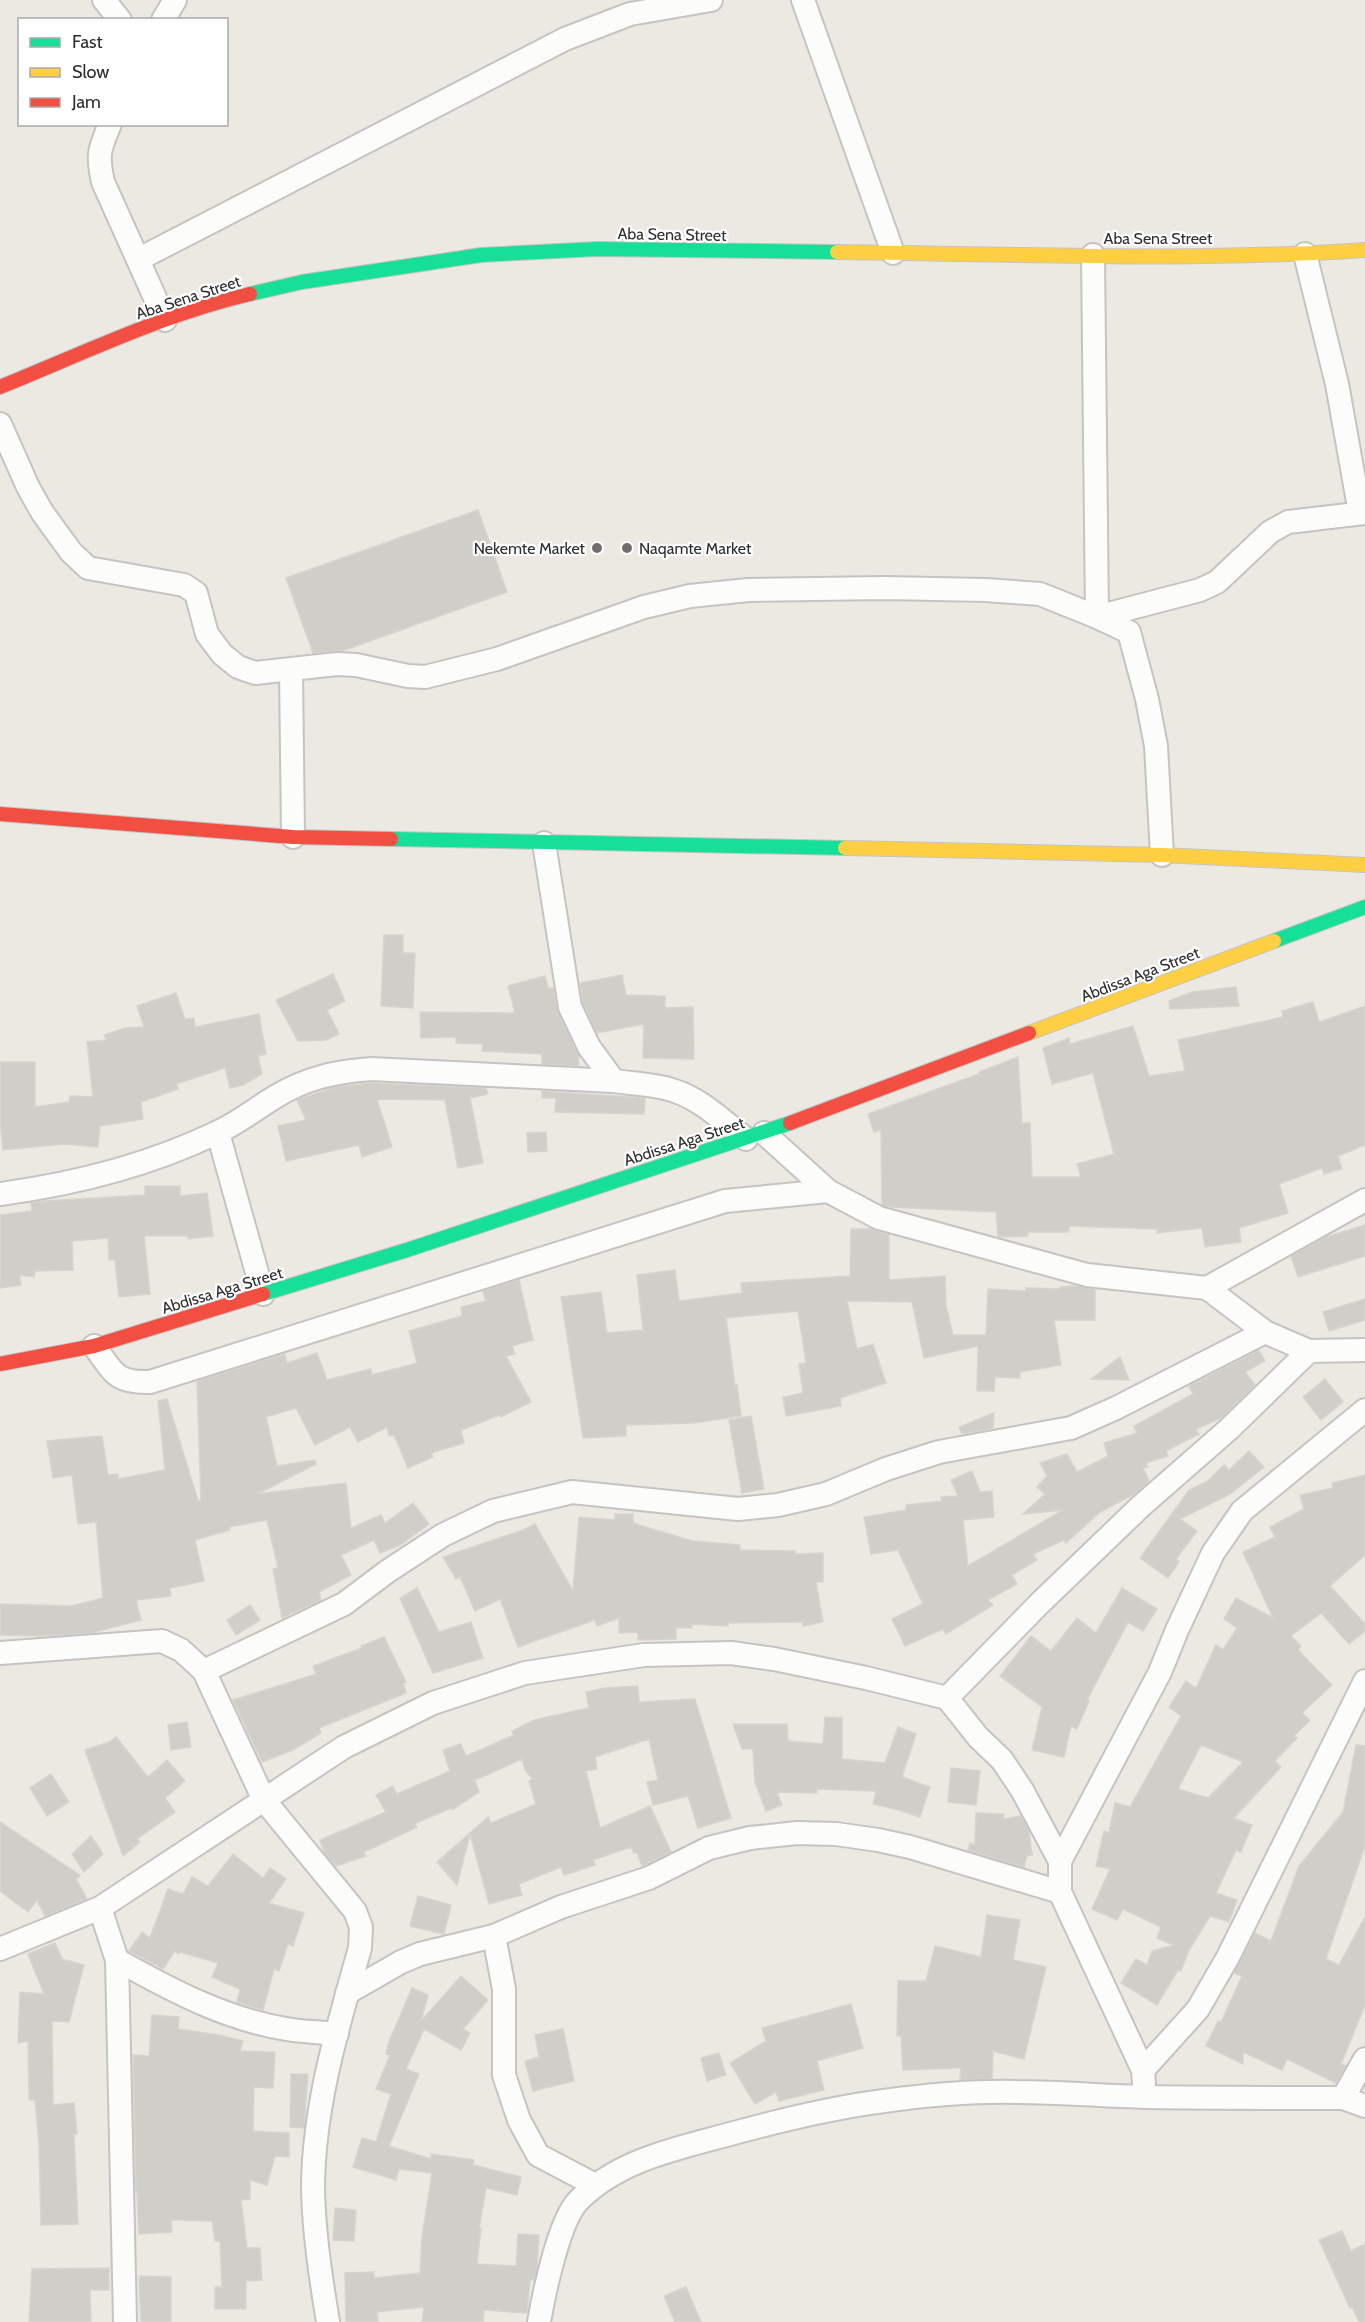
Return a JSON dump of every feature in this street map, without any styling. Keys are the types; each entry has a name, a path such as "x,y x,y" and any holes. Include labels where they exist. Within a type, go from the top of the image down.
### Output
{"main road":[{"name":"Aba Sena Street","path":"0,387 165,320 228,299 302,282 438,261 518,252 597,249 1094,255 1305,254 1365,250"},
{"path":"0,814 293,837 1162,855 1365,865"},
{"name":"Abdissa Aga Street","path":"0,1364 94,1346 418,1246 755,1136 1365,907"}],"street":[{"path":"104,0 118,18"},
{"path":"164,18 175,0"},
{"path":"139,259 565,39 630,14 711,0"},
{"path":"803,0 893,253"},
{"path":"110,126 99,149 99,165 104,182 165,320"},
{"path":"1097,617 1200,590 1217,582 1270,532 1288,522 1363,513 1337,384 1305,254"},
{"path":"1094,255 1097,617"},
{"path":"0,424 28,487 42,512 71,552 88,568 184,585 196,593 207,634 222,654 238,667 255,673 346,664 425,677 497,658 644,607 690,596 748,590 884,588 986,590 1040,594 1129,632 1156,746 1162,855"},
{"path":"291,670 293,837"},
{"path":"544,843 570,1007 589,1047 614,1082"},
{"path":"0,1194 86,1180 158,1157 218,1133 278,1095 314,1078 336,1071 371,1069 614,1082 674,1090 700,1102 755,1136 828,1191 879,1218 1087,1275 1207,1288 1265,1332 1309,1351 1365,1350"},
{"path":"218,1133 263,1294"},
{"path":"94,1346 119,1379 131,1383 150,1382 725,1201 828,1191"},
{"path":"1207,1288 1365,1200"},
{"path":"204,1671 344,1604 388,1571 443,1535 493,1511 572,1492 738,1509 778,1505 826,1494 886,1469 939,1452 1071,1428 1116,1408 1265,1332"},
{"path":"947,1698 1041,1602 1142,1506 1229,1429 1309,1351"},
{"path":"1145,2097 1143,2070 1060,1892 1060,1861 1160,1672 1213,1553 1227,1531 1242,1511 1365,1410"},
{"path":"0,1653 162,1641 181,1650 204,1671 264,1800 355,1911 362,1927 360,1948 337,2034 318,2124 313,2191 328,2322"},
{"path":"0,1949 100,1908 344,1747 434,1703 525,1673 644,1655 731,1653 774,1659 947,1698 978,1737 1002,1760 1022,1790 1060,1861"},
{"path":"1143,2070 1198,2008 1228,1957 1365,1681"},
{"path":"347,1993 411,1958 494,1936 561,1907 649,1878 709,1848 750,1838 797,1833 836,1834 878,1840 910,1847 1060,1892"},
{"path":"100,1908 117,1960 125,2322"},
{"path":"494,1936 504,1989 504,2075 519,2120 538,2155 595,2185"},
{"path":"117,1960 200,2004 286,2029 337,2034"},
{"path":"1343,2098 1365,2059"},
{"path":"539,2322 553,2259 576,2203 595,2185 626,2166 671,2150 833,2108 905,2099 1016,2092 1145,2097 1343,2098 1365,2106"}],"building":[{"path":"478,510 507,592 342,651 313,653 286,578"},
{"path":"384,935 403,935 403,953 415,953 413,1008 381,1006"},
{"path":"333,974 345,1001 327,1010 339,1034 326,1040 298,1041 276,1000"},
{"path":"622,975 626,995 665,996 665,1008 693,1007 694,1059 643,1058 644,1024 597,1033 583,1003 580,983"},
{"path":"545,976 548,988 553,988 558,1012 579,1056 578,1066 542,1064 542,1054 482,1051 483,1044 456,1043 456,1037 421,1038 420,1012 515,1013 508,986"},
{"path":"1236,987 1239,1006 1170,1009 1169,1001 1192,992"},
{"path":"176,993 185,1019 194,1018 195,1027 259,1014 266,1054 258,1056 262,1074 243,1085 230,1088 225,1068 176,1084 178,1089 141,1102 143,1119 100,1126 98,1147 64,1144 3,1150 0,1120 0,1062 35,1062 35,1107 69,1102 70,1096 93,1097 87,1042 106,1040 104,1035 125,1028 144,1027 137,1006"},
{"path":"1313,1002 1319,1022 1365,1006 1365,1145 1338,1156 1342,1169 1324,1174 1322,1168 1279,1184 1288,1213 1239,1228 1241,1242 1205,1247 1202,1228 1157,1233 1157,1229 1069,1226 1069,1232 1028,1232 1028,1236 998,1237 996,1212 882,1205 881,1130 874,1132 868,1114 979,1074 979,1072 1018,1057 1022,1123 1030,1123 1032,1177 1081,1177 1077,1164 1114,1154 1093,1073 1052,1084 1043,1048 1069,1038 1070,1044 1133,1026 1149,1076 1185,1071 1178,1040 1283,1017 1282,1011"},
{"path":"371,1083 486,1088 488,1094 470,1098 483,1163 458,1168 445,1100 377,1099 392,1147 362,1157 359,1145 286,1161 278,1126 306,1120 297,1100 335,1087"},
{"path":"542,1091 645,1098 644,1114 555,1112 556,1098 542,1098"},
{"path":"546,1132 547,1151 528,1152 527,1133"},
{"path":"145,1186 180,1186 180,1196 207,1193 213,1236 188,1239 188,1236 144,1236 150,1294 119,1297 115,1260 109,1260 108,1238 72,1241 73,1270 35,1271 34,1277 20,1275 21,1285 0,1288 0,1215 32,1211 31,1203 45,1201 145,1195"},
{"path":"1365,1225 1365,1256 1298,1277 1291,1256 1326,1237"},
{"path":"851,1229 871,1229 889,1235 889,1280 945,1276 946,1306 953,1335 986,1335 988,1289 1026,1291 1026,1288 1060,1289 1060,1287 1077,1286 1095,1289 1095,1320 1054,1320 1061,1365 1020,1372 1020,1378 995,1377 994,1391 977,1391 978,1346 924,1358 912,1302 847,1301 857,1349 873,1344 886,1383 840,1398 841,1406 786,1416 783,1397 803,1393 799,1364 806,1363 798,1311 726,1318 741,1416 694,1423 626,1425 626,1436 583,1438 561,1297 601,1292 607,1333 643,1330 637,1275 675,1270 679,1301 742,1293 741,1283 850,1276"},
{"path":"519,1280 533,1340 512,1346 515,1354 506,1356 531,1402 501,1417 500,1415 461,1430 464,1443 431,1453 433,1457 408,1468 394,1435 389,1436 387,1427 358,1442 350,1427 315,1445 296,1408 266,1417 277,1466 315,1460 316,1464 257,1494 346,1483 351,1528 381,1515 385,1523 413,1503 429,1524 400,1545 380,1553 374,1540 341,1555 351,1575 319,1592 321,1600 282,1618 273,1569 278,1568 267,1520 229,1527 230,1530 195,1540 204,1581 170,1588 171,1596 136,1600 141,1620 91,1633 40,1636 0,1635 0,1604 72,1606 103,1598 96,1522 78,1524 72,1475 53,1478 47,1441 102,1436 108,1475 118,1474 118,1479 165,1470 158,1401 167,1399 198,1501 201,1501 197,1381 285,1354 287,1363 317,1353 327,1380 371,1369 372,1375 417,1363 409,1331 462,1316 461,1307 486,1301 483,1291"},
{"path":"1365,1299 1365,1320 1329,1331 1323,1312"},
{"path":"1259,1350 1265,1361 1245,1372 1255,1385 1221,1418 1196,1429 1199,1434 1166,1451 1168,1456 1146,1463 1148,1467 1143,1468 1149,1481 1133,1495 1100,1512 1066,1543 1064,1540 1033,1554 1037,1560 1012,1575 1017,1584 988,1600 993,1605 946,1634 943,1629 905,1646 892,1619 923,1604 898,1550 871,1554 864,1517 906,1510 906,1505 942,1501 941,1497 958,1496 951,1480 972,1471 980,1492 992,1491 994,1517 963,1520 968,1566 1063,1510 1023,1514 1045,1494 1037,1487 1047,1476 1040,1463 1067,1454 1077,1472 1108,1456 1104,1443 1137,1433 1134,1426 1193,1394 1189,1386"},
{"path":"1120,1357 1129,1380 1091,1379"},
{"path":"1325,1379 1343,1402 1321,1420 1303,1397"},
{"path":"994,1413 993,1428 962,1434 959,1427"},
{"path":"751,1416 764,1489 742,1493 729,1420"},
{"path":"1249,1451 1264,1467 1230,1494 1180,1519 1197,1531 1176,1559 1179,1562 1168,1578 1140,1558 1189,1490 1208,1481 1224,1465 1229,1470"},
{"path":"1365,1475 1365,1555 1330,1586 1365,1624 1365,1631 1349,1644 1321,1613 1291,1636 1301,1646 1298,1650 1332,1685 1302,1713 1310,1720 1275,1761 1281,1767 1234,1818 1252,1825 1241,1852 1236,1850 1216,1893 1237,1900 1229,1922 1210,1916 1188,1952 1181,1971 1178,1970 1157,2005 1121,1983 1136,1959 1147,1965 1152,1951 1174,1945 1157,1938 1161,1927 1123,1909 1117,1920 1092,1909 1110,1869 1096,1866 1104,1831 1109,1833 1115,1803 1130,1807 1181,1716 1169,1707 1186,1681 1196,1688 1216,1645 1223,1650 1237,1628 1224,1619 1236,1598 1273,1618 1243,1552 1275,1537 1270,1527 1304,1509 1300,1495 1333,1488 1332,1483","holes":["1201,1745 1243,1762 1208,1798 1178,1789"]},
{"path":"615,1514 633,1514 633,1523 692,1541 740,1545 740,1550 795,1551 795,1554 823,1553 823,1582 816,1582 823,1622 803,1626 802,1622 728,1623 728,1626 692,1624 692,1628 676,1628 676,1639 638,1640 638,1632 619,1633 619,1618 597,1626 595,1620 518,1647 500,1599 475,1611 460,1577 456,1579 443,1557 535,1524 573,1591 579,1517 615,1520"},
{"path":"417,1588 439,1632 471,1622 483,1658 433,1673 400,1598"},
{"path":"1122,1588 1157,1609 1143,1631 1128,1622 1087,1700 1089,1701 1077,1729 1071,1726 1064,1757 1032,1750 1042,1707 1000,1676 1031,1636 1051,1651 1077,1618 1096,1633"},
{"path":"250,1605 260,1620 236,1635 227,1620"},
{"path":"384,1637 406,1682 403,1683 406,1693 319,1728 321,1733 293,1750 262,1762 233,1700 316,1674 313,1666 362,1648 361,1646"},
{"path":"638,1686 639,1702 695,1699 731,1818 698,1828 688,1796 653,1805 647,1782 658,1780 649,1739 595,1757 597,1769 586,1771 600,1828 650,1806 671,1852 642,1866 637,1852 634,1853 631,1847 593,1860 595,1865 564,1875 561,1867 519,1884 522,1895 489,1904 470,1834 457,1885 437,1862 488,1817 491,1823 536,1804 529,1781 532,1779 525,1770 522,1759 475,1780 479,1792 452,1810 451,1808 414,1824 417,1827 364,1852 366,1856 336,1866 324,1852 320,1840 386,1812 376,1795 393,1786 397,1794 450,1771 443,1750 461,1744 466,1756 514,1735 512,1731 534,1720 589,1708 586,1692"},
{"path":"825,1717 842,1718 842,1759 885,1763 898,1727 916,1734 902,1777 930,1787 920,1817 873,1804 876,1791 817,1789 817,1793 777,1792 782,1805 766,1811 755,1782 753,1749 742,1749 733,1724 787,1724 788,1741 823,1744"},
{"path":"187,1722 191,1747 171,1750 168,1725"},
{"path":"116,1737 148,1777 167,1760 185,1781 165,1798 175,1812 137,1839 140,1842 123,1856 85,1750 109,1742"},
{"path":"1356,1745 1365,1746 1365,1846 1326,1959 1339,1965 1365,1917 1365,2005 1341,2064 1346,2066 1336,2083 1287,2059 1282,2070 1243,2052 1243,2064 1206,2046 1218,2021 1221,2022 1242,1976 1234,1973 1255,1933 1271,1941 1299,1866 1343,1812"},
{"path":"951,1768 980,1771 976,1805 948,1802"},
{"path":"51,1774 69,1802 47,1816 30,1788"},
{"path":"976,1813 1004,1814 1003,1819 1021,1816 1029,1832 1032,1855 1027,1856 1024,1867 968,1850 970,1843 975,1845"},
{"path":"0,1822 80,1875 76,1879 87,1899 45,1916 37,1900 28,1912 0,1891"},
{"path":"91,1836 103,1854 84,1872 72,1854"},
{"path":"233,1854 263,1878 270,1868 286,1879 269,1903 304,1913 293,1946 288,1944 279,1971 274,1969 263,2010 237,2002 240,1989 212,1977 218,1963 180,1952 178,1954 175,1951 163,1969 129,1951 142,1932 150,1938 168,1889 183,1894 192,1877 208,1886"},
{"path":"418,1896 451,1905 444,1934 410,1926"},
{"path":"987,1915 1020,1920 1013,1960 1046,1967 1024,2059 993,2051 992,2079 960,2080 961,2068 903,2070 901,2036 897,2036 898,1981 926,1981 935,1946 981,1957"},
{"path":"55,1943 62,1959 84,1965 69,2022 52,2021 53,2105 74,2103 77,2134 74,2134 78,2224 41,2225 39,2144 35,2100 29,2100 28,2041 18,2043 20,1992 44,1994 28,1954"},
{"path":"461,1976 488,2000 463,2029 470,2033 461,2050 424,2029 406,2069 419,2074 389,2146 431,2159 431,2154 474,2160 473,2165 521,2177 517,2195 486,2188 479,2228 481,2228 477,2264 516,2266 518,2234 539,2235 537,2266 534,2280 530,2280 527,2313 484,2310 483,2322 422,2322 424,2307 377,2312 378,2322 346,2322 345,2273 374,2272 374,2278 420,2273 422,2237 432,2173 399,2169 396,2180 353,2167 362,2138 376,2142 391,2094 376,2089 390,2055 386,2054 388,2044 412,1988 428,1995 421,2021"},
{"path":"851,2004 863,2048 817,2061 824,2090 779,2101 776,2092 755,2104 730,2063 766,2041 762,2028"},
{"path":"152,2015 179,2017 178,2029 243,2041 240,2051 275,2052 273,2088 254,2087 253,2131 289,2133 289,2157 275,2156 267,2185 250,2180 250,2199 241,2200 247,2248 260,2248 262,2280 246,2281 246,2309 215,2309 215,2287 222,2287 220,2241 215,2241 212,2221 171,2220 172,2232 139,2234 133,2055 149,2056"},
{"path":"563,2029 574,2081 533,2091 525,2061 539,2057 535,2035"},
{"path":"719,2053 726,2075 707,2081 701,2058"},
{"path":"291,2074 308,2074 304,2128 290,2127"},
{"path":"335,2208 356,2210 354,2241 333,2240"},
{"path":"1342,2231 1351,2251 1365,2244 1365,2322 1359,2322 1352,2307 1350,2308 1319,2240"},
{"path":"109,2268 109,2290 90,2290 91,2322 29,2322 32,2269"},
{"path":"139,2276 171,2277 171,2322 141,2322"},
{"path":"686,2287 701,2322 675,2322 664,2296"}],"traffic: fast":[{"path":"250,294 302,282 481,255 597,249 837,252"},
{"path":"391,839 845,848"},
{"path":"1274,941 1365,907"},
{"path":"263,1294 407,1250 790,1123"}],"traffic: slow":[{"path":"837,252 1234,256 1365,250"},
{"path":"845,848 1162,855 1365,865"},
{"path":"1029,1033 1274,941"}],"traffic: jam":[{"path":"0,387 186,312 250,294"},
{"path":"0,814 293,837 391,839"},
{"path":"790,1123 1029,1033"},
{"path":"0,1364 94,1346 263,1294"}],"place":[{"name":"Nekemte Market","path":"597,548"},
{"name":"Naqamte Market","path":"627,548"}]}
